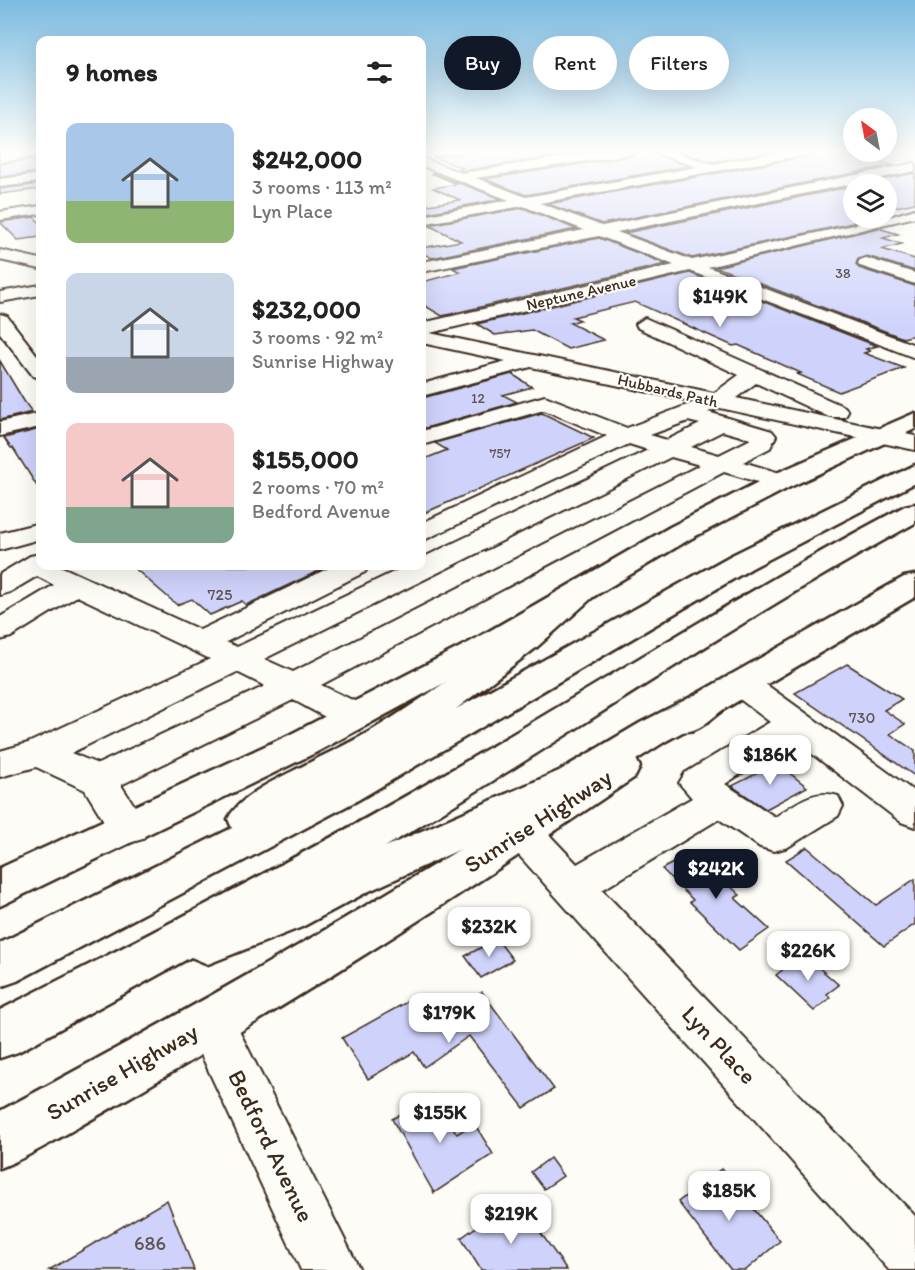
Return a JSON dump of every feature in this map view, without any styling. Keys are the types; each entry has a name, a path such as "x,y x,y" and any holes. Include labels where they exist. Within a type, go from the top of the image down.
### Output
{"main road":[{"path":"0,886 129,828 357,716 482,649 680,533 781,481 915,420"},
{"path":"0,966 344,790 914,464"},
{"path":"0,1035 369,836 757,600 915,512"},
{"name":"Sunrise Highway","path":"0,1141 369,929 523,833 664,739 724,693 915,584"},
{"path":"115,909 298,786 385,740 428,712 525,640 589,587"},
{"path":"86,990 286,914 352,880 573,781 653,732 724,693"}],"street":[{"path":"426,219 483,209"},
{"path":"543,209 915,352"},
{"path":"426,266 708,209"},
{"path":"0,216 36,211"},
{"name":"Neptune Avenue","path":"897,216 915,213"},
{"path":"897,219 915,225"},
{"name":"Neptune Avenue","path":"426,329 845,228"},
{"path":"0,254 36,247"},
{"path":"0,254 36,263"},
{"path":"866,263 915,279"},
{"path":"0,297 36,291"},
{"path":"0,320 32,348"},
{"path":"645,324 837,412"},
{"name":"Hubbards Path","path":"426,330 719,412 880,436 914,464"},
{"path":"3,354 32,348"},
{"path":"426,389 533,360"},
{"path":"430,558 670,448 719,412 754,374"},
{"path":"426,437 545,403 627,436 781,481"},
{"path":"98,780 295,686 762,443 764,436 719,412 686,413 627,436 426,531"},
{"path":"0,429 36,421"},
{"path":"0,542 36,532"},
{"path":"430,558 480,589"},
{"path":"0,586 36,565"},
{"path":"49,570 357,716"},
{"path":"201,642 348,570"},
{"path":"0,765 39,753 238,659 407,570"},
{"path":"0,630 76,584"},
{"path":"724,693 795,723 915,812"},
{"path":"795,723 698,783 774,836 824,806"},
{"path":"39,753 98,780 129,828"},
{"path":"573,886 720,800"},
{"name":"Lyn Place","path":"523,833 915,1257"},
{"name":"Bedford Avenue","path":"210,1022 332,1270"}],"shaded area":[{"path":"897,209 915,209 915,220 897,215"}],"building":[{"path":"426,209 447,209 426,213"},
{"path":"526,209 576,229 432,258 426,255 426,247 461,241 428,225"},
{"path":"562,209 675,209 602,224"},
{"path":"741,209 843,209 843,225 692,258 625,233"},
{"path":"34,217 36,238 18,240 0,222"},
{"path":"878,228 898,234 883,238 902,244 882,249 915,259 915,271 867,256 858,259 856,264 859,268 915,286 915,335 903,338 716,267"},
{"path":"599,238 666,264 442,316 426,306 426,281 460,272 453,268"},
{"path":"690,273 877,346 866,349 870,351 864,353 904,368 839,392 738,345 733,346 635,302 573,317 580,320 570,323 604,340 568,349 532,330 495,335 477,324"},
{"path":"0,361 24,401 32,412 0,420"},
{"path":"512,374 532,387 503,395 517,402 426,428 426,397"},
{"path":"542,413 594,438 426,512 426,458 447,450 435,443"},
{"path":"36,430 36,485 13,448 4,438"},
{"path":"137,570 320,570 246,605 242,601 210,615 192,599 177,605"},
{"path":"847,664 902,699 884,710 905,724 890,734 915,751 915,776 795,693"},
{"path":"777,763 807,787 766,809 732,786"},
{"path":"807,847 876,905 915,879 915,924 884,946 786,860"},
{"path":"693,852 740,895 735,898 769,929 739,950 690,902 693,900 662,869"},
{"path":"497,939 513,960 481,978 465,956"},
{"path":"803,954 839,985 827,994 830,998 814,1011 776,975"},
{"path":"482,992 554,1089 524,1108 469,1036 424,1067 414,1052 368,1079 342,1038 414,998 430,1023"},
{"path":"433,1095 457,1134 474,1123 493,1154 434,1193 392,1119"},
{"path":"550,1158 563,1176 544,1189 531,1172"},
{"path":"721,1169 780,1241 746,1270 731,1270 678,1202"},
{"path":"167,1200 194,1270 49,1270"},
{"path":"504,1207 511,1219 524,1209 567,1270 481,1270 461,1238"}]}
